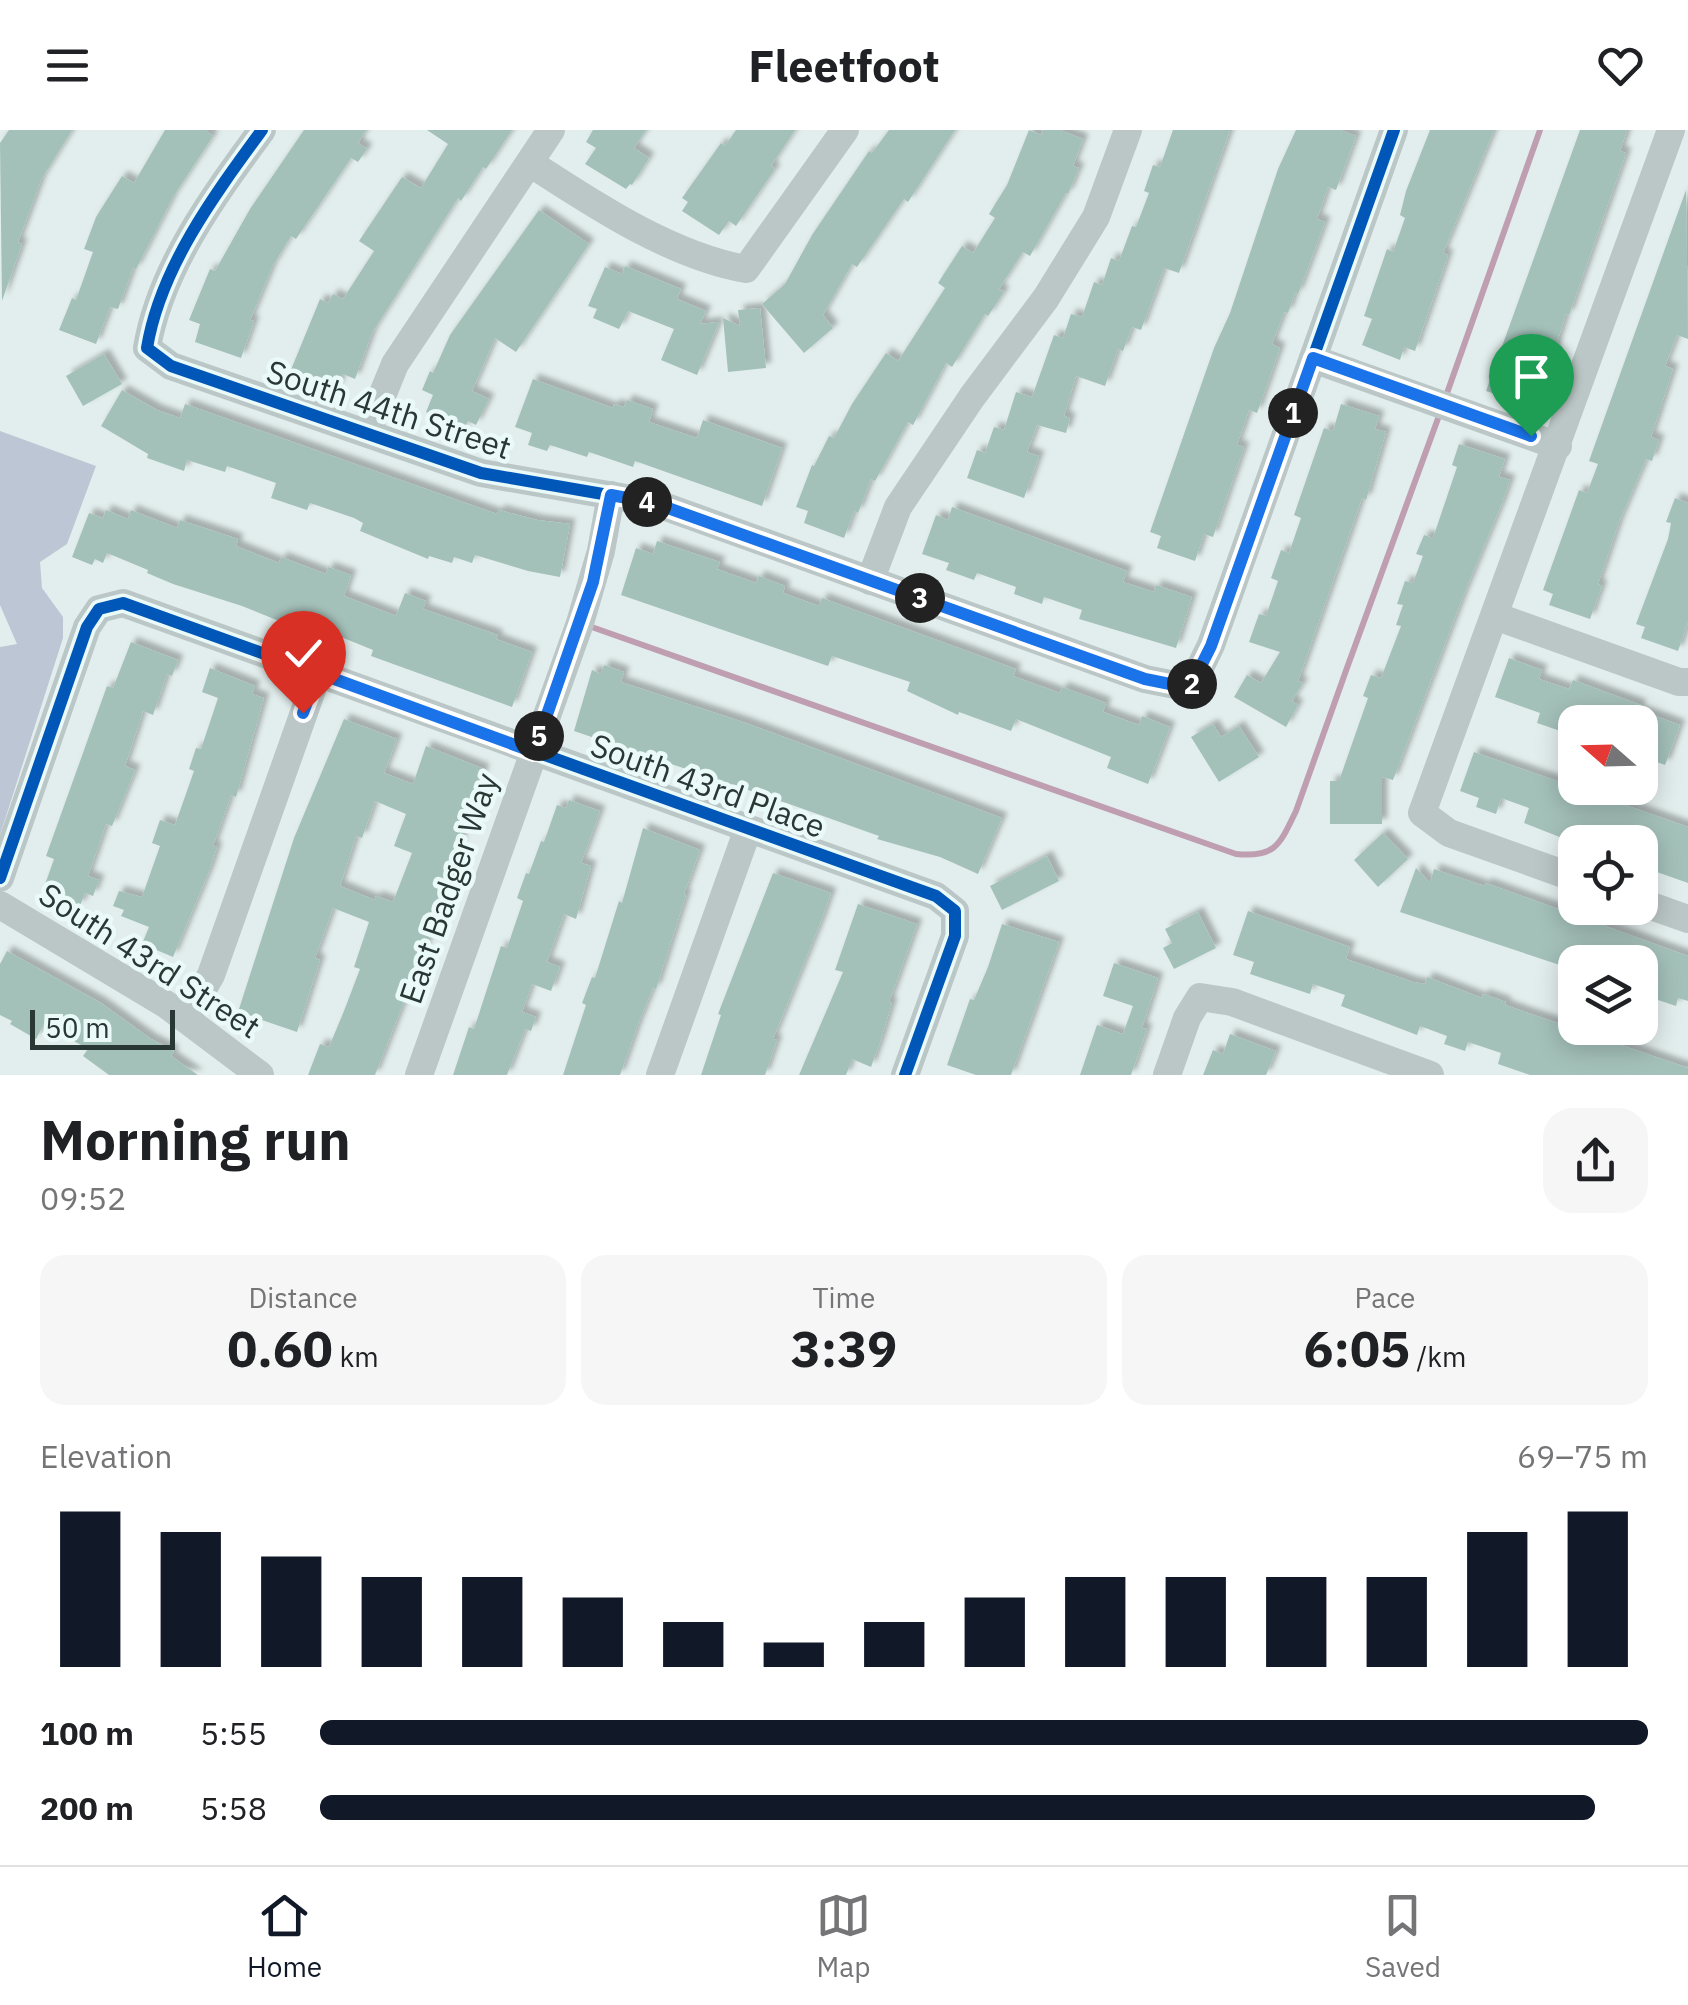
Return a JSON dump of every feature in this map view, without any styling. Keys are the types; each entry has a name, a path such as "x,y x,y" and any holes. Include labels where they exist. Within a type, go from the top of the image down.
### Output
{"street":[{"path":"367,433 395,364 427,311 551,130"},
{"path":"530,163 642,229 717,264 746,269 845,130"},
{"path":"870,580 898,507 972,396 1046,298 1096,217 1128,130"},
{"path":"1394,130 1313,358 1558,446"},
{"path":"1558,872 1449,833 1422,813 1670,130"},
{"name":"South 44th Street","path":"259,131 200,220 152,318 148,348 170,366 480,473 654,503 1145,679 1190,688 1211,646 1313,358"},
{"name":"East Badger Way","path":"419,1075 593,582 611,495"},
{"name":"South 43rd Place","path":"0,878 87,627 99,609 123,603 936,896 955,911 954,936 905,1075"},
{"path":"1496,616 1688,682"},
{"path":"186,1018 211,975 318,673"},
{"path":"660,1075 748,829"},
{"name":"South 43rd Street","path":"0,905 186,1018 260,1075"},
{"path":"1658,908 1688,919"},
{"path":"1166,1075 1187,1018 1200,997 1232,1002 1421,1073"}],"shaded area":[{"path":"0,431 96,466 67,544 40,562 42,588 63,617 63,638 0,835 0,647 17,644 0,605"}],"building":[{"path":"9,130 72,130 41,180 2,301 0,143"},
{"path":"165,130 205,130 213,136 173,197 136,269 133,268 118,309 110,307 96,344 59,330 72,298 76,300 93,252 84,249 96,217 122,176 134,183"},
{"path":"304,130 366,130 358,143 367,149 358,162 351,158 296,239 291,236 272,267 250,320 254,321 241,358 195,342 200,324 189,320 210,269 215,271 250,209"},
{"path":"427,130 512,130 461,201 458,198 372,333 355,379 343,374 336,390 290,372 320,299 328,303 333,294 343,299 374,251 359,241 402,177 421,188 448,144"},
{"path":"593,130 646,130 634,148 649,158 626,189 585,164 596,148 586,142"},
{"path":"736,130 795,130 771,166 775,169 736,226 729,221 719,235 682,211 688,202 682,198 721,143 725,146"},
{"path":"889,130 955,130 908,202 904,199 857,267 852,264 823,315 833,328 804,353 762,304 785,284 812,235 869,151 872,153"},
{"path":"1029,130 1041,135 1043,130 1060,130 1083,139 1073,166 1079,168 1068,194 1030,256 1023,252 999,289 1004,292 988,316 985,314 952,367 946,363 913,425 908,422 875,481 871,479 844,538 804,523 808,511 796,507 812,465 829,436 834,438 886,353 898,361 945,288 938,283 962,246 973,253 995,218 989,214 1007,185"},
{"path":"1173,130 1230,130 1179,273 1164,268 1141,330 1132,327 1123,351 1118,349 1105,386 1076,376 1064,416 1070,418 1066,433 1037,425 1027,452 1039,456 1024,498 967,478 977,450 985,453 994,427 1004,430 1016,392 1032,397 1054,335 1063,338 1071,314 1082,317 1094,282 1102,285 1111,258 1119,261 1149,193 1144,191 1153,165 1160,167"},
{"path":"1296,130 1340,130 1356,136 1336,190 1328,187 1317,219 1325,222 1298,294 1295,293 1288,313 1284,312 1272,344 1280,348 1257,413 1249,410 1237,445 1244,447 1213,537 1204,534 1195,561 1157,548 1161,536 1150,532 1278,169"},
{"path":"1430,130 1494,130 1443,253 1448,255 1415,351 1404,347 1400,360 1362,345 1372,319 1364,316 1387,249 1393,252 1405,218 1400,215 1406,191"},
{"path":"1580,130 1627,130 1620,151 1626,153 1542,390 1532,387 1526,404 1486,391"},
{"path":"1686,190 1688,339 1677,335 1665,366 1673,369 1651,437 1659,440 1652,461 1646,459 1619,522 1590,619 1549,605 1553,594 1543,590 1579,490 1587,493 1598,464 1589,461"},
{"path":"539,210 589,244 516,352 495,338 472,391 489,399 476,425 468,421 464,430 426,412 433,395 422,390 450,335"},
{"path":"625,266 681,289 677,299 706,311 700,324 719,322 697,375 661,360 674,329 628,311 619,329 593,318 597,309 588,306 605,267 622,274"},
{"path":"760,308 766,368 728,372 723,318 740,326 738,310"},
{"path":"104,354 122,384 83,406 66,376"},
{"path":"533,379 613,408 614,404 624,407 627,400 653,409 649,422 697,438 703,420 782,448 762,506 635,461 633,467 589,452 587,457 550,445 547,451 528,445 532,433 515,427"},
{"path":"122,390 180,418 185,404 497,514 499,510 570,524 560,577 475,555 472,563 454,557 452,563 429,556 428,559 360,531 363,523 354,518 310,503 307,510 271,498 276,483 227,466 225,472 187,460 184,471 147,458 148,454 101,426"},
{"path":"1341,404 1379,416 1375,429 1386,432 1366,500 1362,498 1298,681 1303,683 1292,701 1298,705 1286,727 1234,697 1247,675 1261,683 1280,652 1249,642 1259,614 1266,616 1278,581 1271,578 1281,550 1289,553 1301,518 1294,515 1324,428 1333,431"},
{"path":"1459,444 1505,459 1499,477 1510,480 1393,780 1382,777 1382,824 1330,824 1330,781 1339,781 1368,698 1363,696 1371,675 1381,678 1401,626 1396,625 1403,605 1397,604 1405,581 1413,583 1423,556 1416,554 1424,535 1433,538 1457,467 1452,465"},
{"path":"1675,498 1688,503 1688,622 1678,651 1641,638 1645,627 1636,624 1668,539 1671,523 1666,522"},
{"path":"952,507 1127,571 1123,582 1154,592 1156,585 1192,597 1176,648 1079,619 1082,610 1044,597 1042,604 1014,594 1016,587 977,573 974,580 946,570 949,563 922,554 936,515 948,520"},
{"path":"106,510 128,519 131,510 177,528 180,520 238,539 236,546 279,563 281,557 326,574 328,567 351,575 344,596 396,616 405,593 426,601 423,609 498,635 496,639 532,652 512,707 371,656 373,650 319,628 316,636 173,584 107,553 103,563 95,559 92,565 72,557 89,513 103,518"},
{"path":"657,541 720,562 717,569 756,583 759,576 785,586 783,593 819,606 822,598 1016,669 1013,676 1060,693 1062,687 1106,703 1103,712 1139,725 1142,716 1170,727 1148,784 1107,768 1111,757 1016,719 1011,731 959,712 958,715 907,691 910,682 832,656 828,666 621,595 636,548 653,554"},
{"path":"131,642 178,660 172,676 167,674 153,715 143,711 125,766 135,770 112,826 106,824 88,876 99,880 93,896 85,893 80,906 42,893 54,859 46,856 107,686 113,688"},
{"path":"1509,658 1542,670 1539,679 1569,689 1573,680 1641,705 1558,705 1558,730 1537,723 1540,713 1495,697"},
{"path":"604,665 624,672 621,682 746,723 1002,818 978,874 940,857 877,839 879,836 574,731 592,670 601,674"},
{"path":"210,668 255,686 252,694 264,698 236,797 231,795 213,846 217,847 209,871 173,957 142,944 149,927 121,916 124,910 113,906 119,891 142,897 160,846 152,843 160,820 175,825 194,771 189,769 196,748 201,749 218,698 202,692"},
{"path":"1658,717 1680,725 1665,765 1658,762"},
{"path":"344,719 397,739 384,773 413,784 426,746 484,769 444,891 447,892 375,1075 308,1075 320,1044 329,1047 344,1011 360,969 354,967 369,922 333,908 315,958 320,960 297,1032 238,1012 294,838","holes":["375,801 406,814 394,846 412,853 393,902 376,896 375,900 340,886 356,836 362,838"]},
{"path":"1213,724 1221,737 1239,726 1259,757 1219,782 1191,737"},
{"path":"1474,752 1558,781 1558,805 1625,805 1688,827 1688,883 1658,872 1658,825 1558,825 1558,836 1524,823 1529,808 1501,798 1496,814 1476,807 1479,798 1460,791"},
{"path":"569,800 600,811 581,863 591,866 576,919 564,914 547,962 560,967 551,991 532,984 522,1012 536,1017 531,1031 525,1029 507,1075 453,1075 469,1027 474,1029 501,946 507,948 523,901 517,898 526,873 529,874 541,841 544,842 557,805 566,808"},
{"path":"643,828 700,850 656,989 653,988 620,1075 563,1075 586,1005 582,1003 592,977 595,978 619,901 622,903"},
{"path":"1383,833 1408,859 1378,887 1354,860"},
{"path":"1047,856 1059,881 1002,910 990,886"},
{"path":"1416,868 1430,883 1434,869 1558,909 1558,925 1602,925 1658,945 1558,945 1558,964 1400,912"},
{"path":"773,873 831,893 773,1039 777,1040 765,1075 701,1075 721,1015 718,1014"},
{"path":"858,904 917,924 889,1002 892,1003 880,1042 871,1067 852,1059 846,1075 799,1075 843,972 835,970"},
{"path":"1248,911 1350,947 1346,959 1413,982 1425,984 1427,977 1558,1023 1558,1045 1621,1045 1688,1068 1688,1075 1530,1075 1498,1064 1501,1053 1468,1042 1465,1051 1444,1044 1447,1036 1420,1026 1417,1035 1341,1006 1345,995 1313,984 1310,994 1250,974 1254,962 1233,955"},
{"path":"1198,912 1216,948 1174,969 1163,948 1172,943 1165,929"},
{"path":"1002,924 1059,942 1011,1075 976,1075 947,1065"},
{"path":"1658,945 1688,956 1688,1001 1678,998 1676,1006 1658,1000"},
{"path":"7,951 101,1003 174,1051 171,1056 198,1075 109,1075 83,1056 88,1049 44,1024 36,1039 10,1024 12,1021 0,1015 0,964"},
{"path":"1114,963 1158,978 1142,1028 1147,1029 1131,1075 1080,1075 1097,1025 1123,1034 1133,1006 1103,996"},
{"path":"1230,1034 1276,1051 1266,1075 1203,1075 1213,1050 1223,1054"}],"waterway":[{"path":"1446,396 1540,130"},
{"path":"586,625 1236,854 1260,854 1281,840 1296,811 1440,413"}],"cycle path":[{"path":"262,130 208,206 164,289 147,348 171,366 481,473 655,503 1145,679 1190,688 1211,645 1394,130"},
{"path":"0,878 87,627 99,609 123,603 936,896 955,911 955,936 905,1075"}],"route":[{"path":"303,713 318,673 534,752 593,582 611,495 654,503 1145,679 1190,688 1211,646 1313,358 1531,436"}]}
